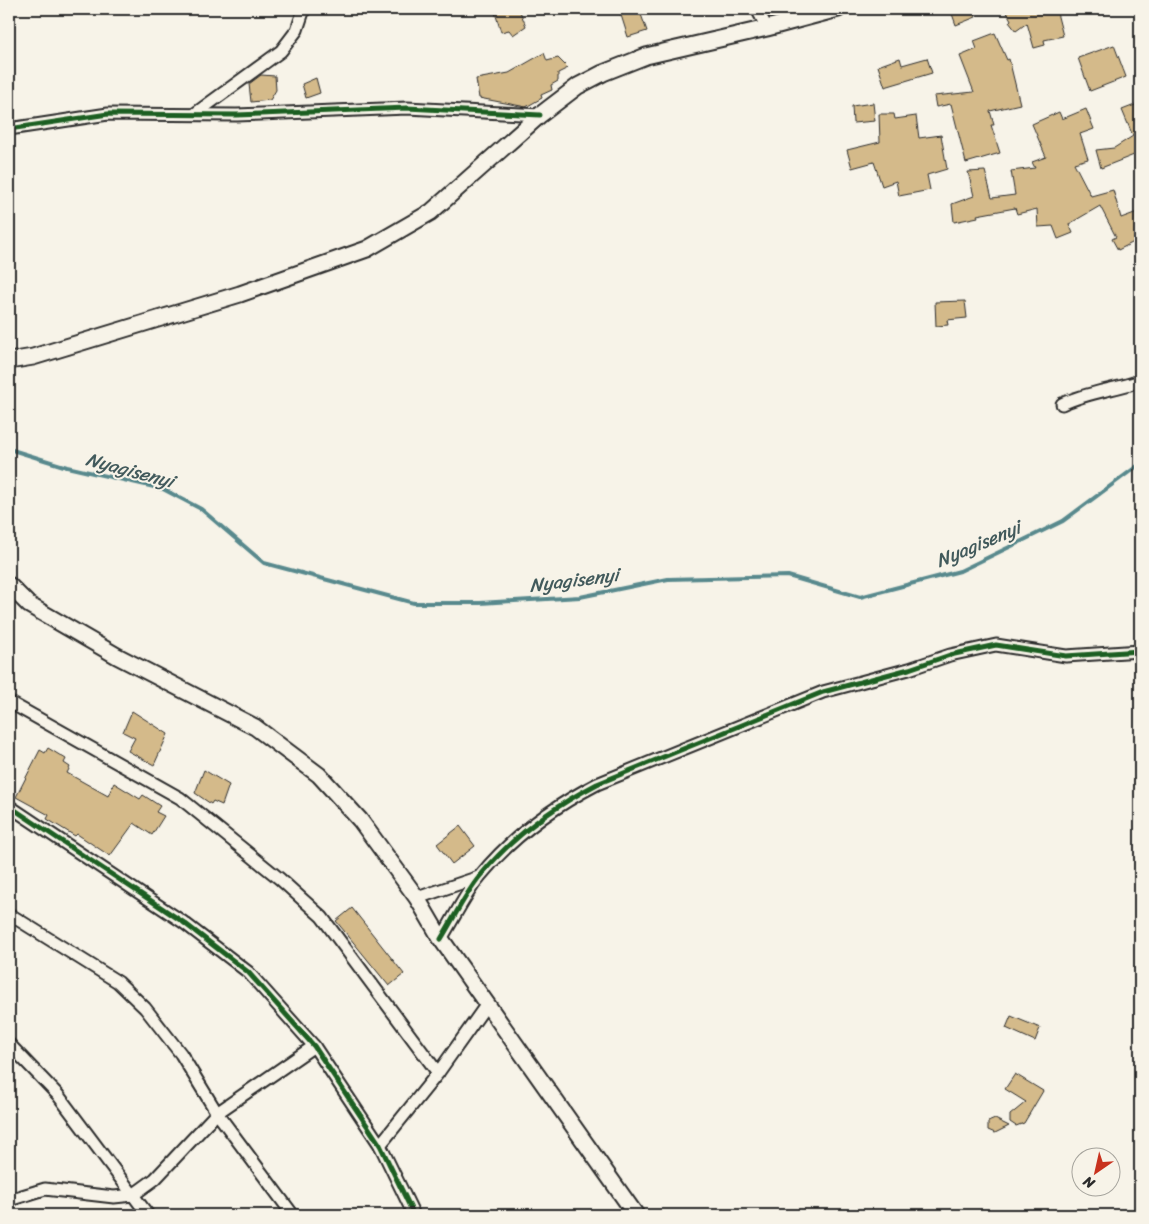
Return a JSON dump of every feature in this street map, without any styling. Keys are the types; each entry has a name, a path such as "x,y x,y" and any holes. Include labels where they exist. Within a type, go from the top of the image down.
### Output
{"main road":[{"path":"9,361 33,357 240,294 367,249 431,212 540,115 578,86 646,56 767,28 838,9"},
{"path":"9,585 30,605 117,656 255,727 320,775 360,820 636,1215"}],"street":[{"path":"196,113 281,52 297,30 304,9"},
{"path":"757,9 767,28"},
{"path":"9,129 108,114 196,113 237,115 408,108 540,115"},
{"path":"1062,404 1082,394 1116,389 1140,382"},
{"path":"441,938 479,877 527,829 570,798 597,784 761,719 823,692 909,669 950,655 996,645 1066,656 1140,651"},
{"path":"9,702 180,798 280,879 322,917 438,1073"},
{"path":"9,806 183,922 248,972 314,1046 380,1145 414,1215"},
{"path":"416,898 479,877"},
{"path":"9,914 118,982 139,1002 181,1054 217,1114 293,1215"},
{"path":"380,1145 438,1073 487,1004"},
{"path":"9,1044 58,1096 148,1215"},
{"path":"9,1200 45,1189 114,1197 133,1196 155,1178 217,1114 314,1046"}],"building":[{"path":"494,9 519,9 526,26 513,35 509,30 501,32"},
{"path":"639,9 647,31 628,37 620,12"},
{"path":"973,9 976,17 956,25 951,11"},
{"path":"1005,9 1056,9 1063,36 1044,40 1045,45 1034,48 1027,23 1016,31 1009,22 1011,20"},
{"path":"995,33 1007,60 1009,59 1020,104 990,111 994,125 991,125 1000,153 966,163 951,104 936,107 934,96 974,92 960,56 977,49 974,41"},
{"path":"1114,45 1126,77 1090,91 1078,58"},
{"path":"544,53 547,61 558,58 568,68 558,73 558,81 551,85 552,90 541,95 542,98 526,107 479,98 476,79 509,73"},
{"path":"900,58 902,65 927,58 932,73 885,87 878,66"},
{"path":"261,75 275,76 276,90 270,100 251,102 249,84"},
{"path":"316,78 320,93 306,98 302,84"},
{"path":"873,103 875,121 853,123 852,106"},
{"path":"1140,103 1140,154 1138,150 1134,155 1101,168 1096,150 1114,148 1133,136 1122,110"},
{"path":"1086,109 1094,129 1080,134 1088,159 1074,163 1091,196 1113,190 1121,218 1140,211 1140,239 1118,250 1112,239 1116,237 1100,206 1069,224 1073,233 1058,239 1053,226 1038,227 1037,209 1017,214 1015,208 977,215 978,217 954,222 952,204 974,196 968,172 985,171 992,198 1015,195 1011,171 1035,168 1032,162 1046,157 1032,124 1059,112 1062,119"},
{"path":"879,114 894,114 895,119 916,116 919,138 941,135 947,169 927,175 930,190 899,196 896,181 882,186 874,162 852,168 847,150 880,142"},
{"path":"965,301 967,318 947,320 948,325 936,326 935,302"},
{"path":"132,711 168,734 154,765 128,751 135,738 123,732"},
{"path":"48,748 66,759 64,763 70,767 67,773 108,796 114,783 140,799 143,795 160,806 156,812 164,816 152,835 134,823 110,856 77,834 75,836 47,819 49,815 16,797 40,750 45,753"},
{"path":"204,770 229,785 222,805 213,801 211,804 195,793"},
{"path":"460,826 475,846 452,864 437,844"},
{"path":"352,908 404,974 389,986 336,921"},
{"path":"1011,1016 1040,1028 1035,1041 1006,1028"},
{"path":"1015,1074 1043,1091 1024,1123 1016,1126 1010,1122 1010,1115 1026,1102 1005,1089"},
{"path":"995,1119 1009,1126 995,1133 988,1130 988,1122"}],"waterway":[{"name":"Nyagisenyi","path":"9,449 67,467 163,489 201,509 264,563 414,603 480,603 580,597 668,579 788,576 860,597 960,571 1063,521 1140,464"}],"cycle path":[{"path":"9,129 108,114 237,115 407,108 540,115"},
{"path":"441,939 464,898 492,862 505,849 549,813 597,784 823,692 909,669 950,655 996,645 1066,656 1140,651"},
{"path":"9,806 183,922 248,972 314,1046 380,1145 414,1215"}]}
